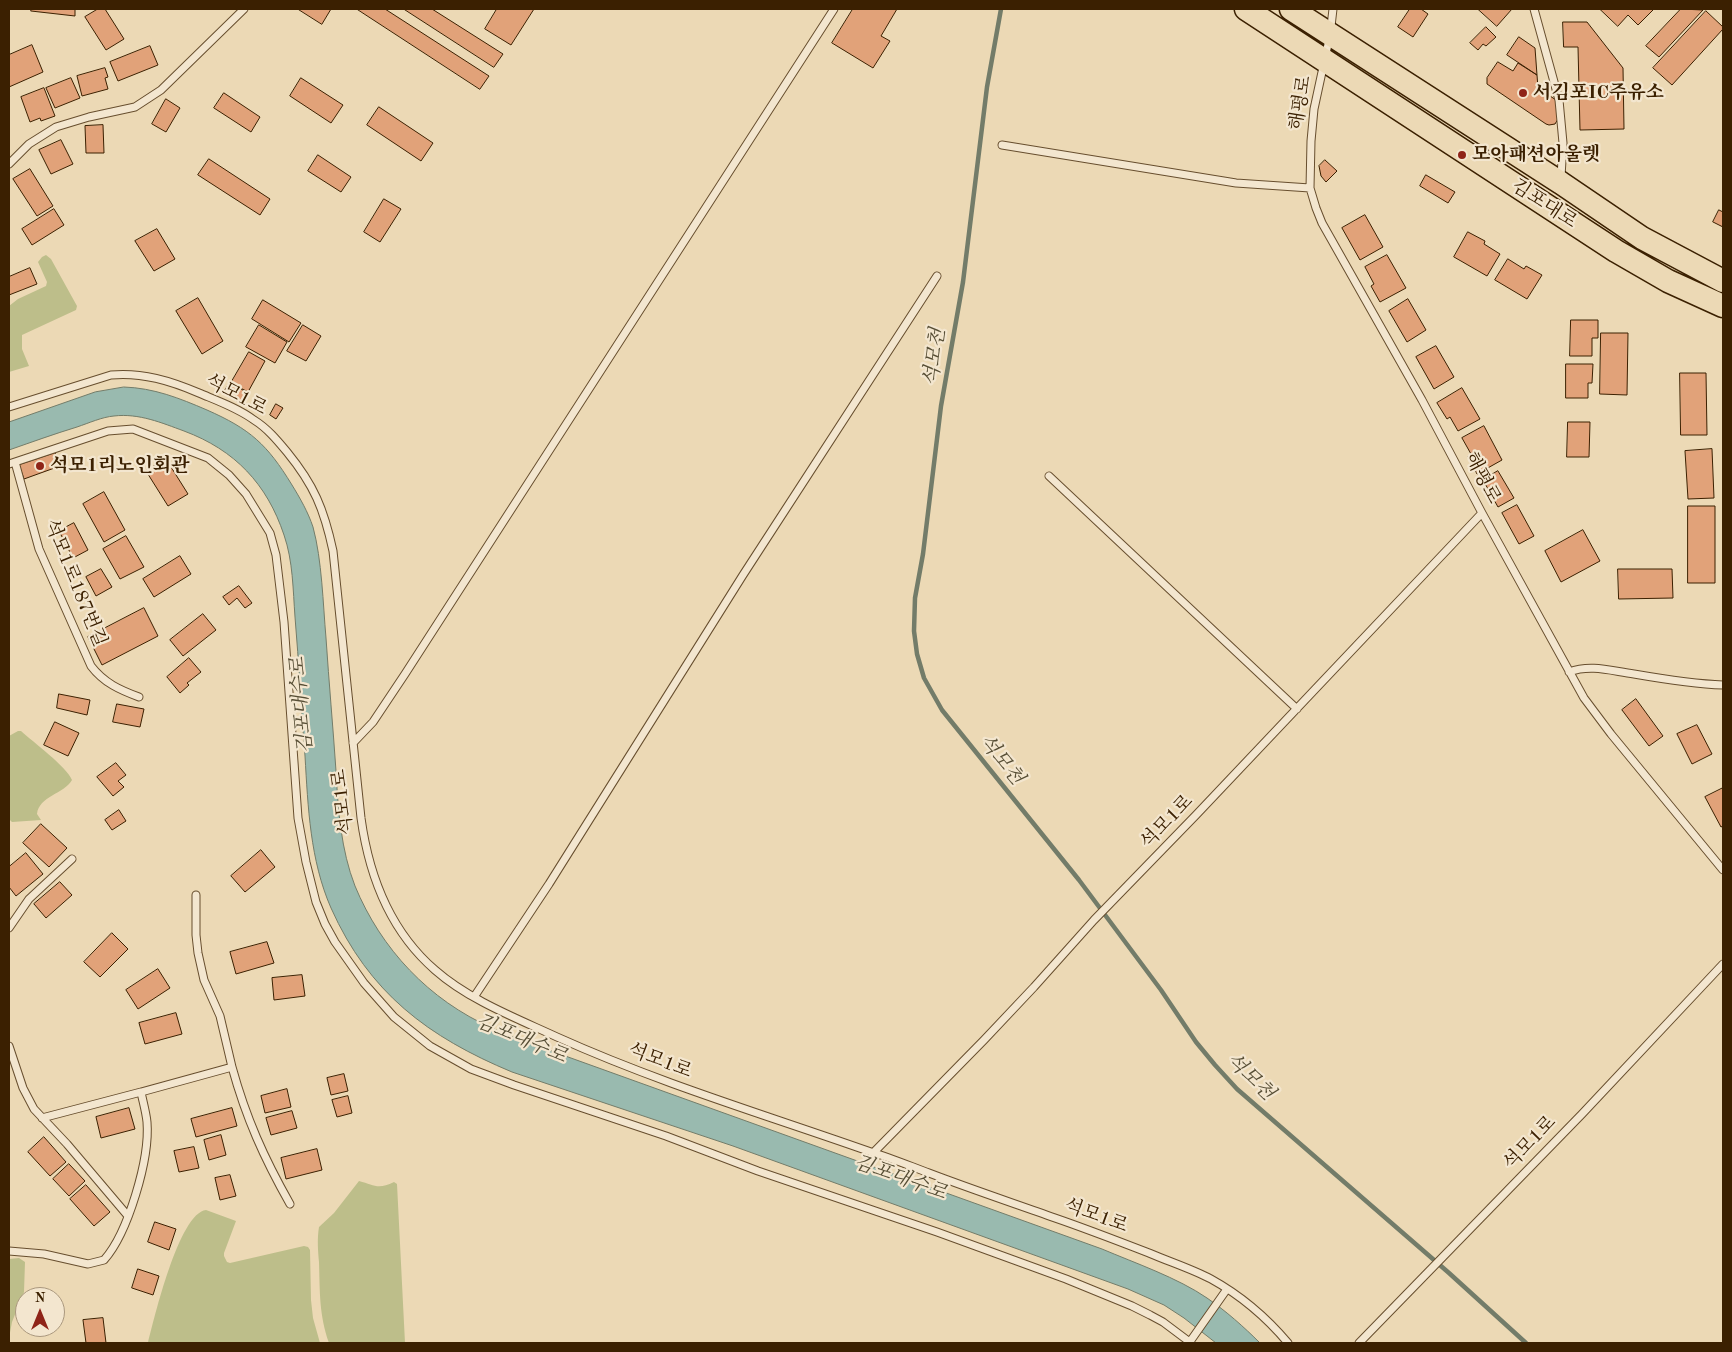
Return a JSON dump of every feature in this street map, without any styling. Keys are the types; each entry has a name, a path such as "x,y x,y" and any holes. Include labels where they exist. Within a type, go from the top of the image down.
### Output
{"main road":[{"name":"김포대로","path":"1246,9 1616,252 1668,281 1723,306"},
{"name":"김포대로","path":"1291,9 1561,183 1642,238 1723,281"},
{"path":"1395,107 1400,100 1406,98 1431,111 1445,108"}],"lane":[{"path":"9,164 29,144 56,127 89,117 135,107 147,101 161,90 244,9"},
{"path":"353,744 373,722 405,674 834,9"},
{"name":"해평로","path":"1333,9 1325,62 1314,109 1311,141 1310,188 1322,223 1422,400 1584,698 1611,734 1723,870"},
{"name":"김포대로","path":"1534,9 1559,100 1563,144 1561,183"},
{"path":"1002,145 1236,183 1310,188"},
{"path":"474,997 549,884 743,575 937,276"},
{"name":"석모1로","path":"9,407 111,375 135,374 173,383 240,411 254,419 268,431 297,464 312,486 327,524 337,578 353,744 366,850 378,889 388,911 403,935 433,969 474,997 590,1052 660,1080 874,1152 929,1174 1103,1235 1201,1275 1227,1289 1262,1316 1288,1343"},
{"path":"12,463 108,431 133,429 208,458 229,475 246,494 270,533 276,555 284,622 298,818 316,902 335,942 364,983 394,1017 430,1046 471,1069 514,1085 666,1136 758,1171 937,1232 1066,1279 1150,1314 1190,1342 1227,1289"},
{"name":"석모1로187번길","path":"12,463 39,549 91,666 103,680 139,697"},
{"path":"1049,476 1297,709"},
{"name":"석모1로","path":"874,1152 1028,994 1110,903 1482,513"},
{"path":"1569,672 1578,668 1600,668 1689,683 1723,686"},
{"path":"9,928 29,900 72,859"},
{"path":"196,896 196,935 204,980 220,1016 243,1106 269,1168 290,1204"},
{"name":"석모1로","path":"1359,1343 1582,1114 1723,964"},
{"path":"9,1046 27,1099 128,1216"},
{"path":"42,1118 232,1067"},
{"path":"9,1251 44,1254 88,1264 104,1260 109,1254 128,1216 138,1185 147,1140 147,1123 141,1092"}],"green space":[{"path":"46,255 51,259 77,306 76,310 22,335 22,349 29,366 9,372 9,306 18,299 46,286 47,282 38,262"},
{"path":"21,731 56,761 69,774 72,780 63,789 42,803 37,814 41,820 12,822 9,819 9,736"},
{"path":"359,1181 376,1186 384,1186 394,1182 397,1184 405,1343 329,1343 320,1294 319,1227 334,1213"},
{"path":"206,1210 236,1221 224,1253 227,1262 230,1263 304,1246 308,1247 310,1250 313,1318 320,1343 148,1343 162,1291 177,1247 186,1229 196,1216"},
{"path":"19,1258 25,1262 24,1287 15,1287 15,1314 9,1338 9,1259"}],"water":[{"name":"김포대수로","path":"124,387 146,389 176,398 222,417 246,431 274,459 304,505 313,527 320,568 338,800 346,858 355,886 379,931 393,951 428,987 448,1003 469,1016 517,1038 1102,1249 1156,1271 1207,1298 1235,1319 1260,1343 1216,1343 1164,1305 1128,1289 733,1146 512,1072 454,1044 404,1009 363,965 346,938 331,908 318,871 309,814 291,565 287,545 277,517 258,485 247,471 219,448 184,431 141,417 123,415 105,418 9,450 9,422 95,392"}],"building":[{"path":"32,9 75,9 75,16 31,11"},
{"path":"98,9 105,9 124,39 106,50 85,17"},
{"path":"298,9 331,9 322,24"},
{"path":"357,9 385,9 489,76 480,89"},
{"path":"404,9 432,9 503,54 494,67"},
{"path":"497,9 534,9 511,45 485,29"},
{"path":"853,9 897,9 881,36 890,41 873,68 832,43"},
{"path":"1410,9 1421,9 1428,14 1413,37 1398,27"},
{"path":"1478,9 1512,9 1497,26"},
{"path":"1600,9 1654,9 1638,25 1628,15 1618,26"},
{"path":"1681,9 1703,10 1659,57 1646,46"},
{"path":"1706,11 1723,29 1672,85 1653,68"},
{"path":"1563,22 1587,22 1623,68 1624,129 1580,130 1578,47 1564,47"},
{"path":"1486,27 1496,37 1486,46 1483,44 1478,50 1470,43"},
{"path":"1519,37 1535,48 1537,75 1507,55"},
{"path":"32,45 43,72 9,87 9,55"},
{"path":"150,46 158,65 118,81 110,62"},
{"name":"서김포IC주유소","path":"1498,62 1513,71 1518,63 1537,75 1538,88 1556,100 1558,119 1555,124 1546,124 1487,84 1487,78"},
{"path":"105,68 108,77 105,78 108,89 82,96 77,76"},
{"path":"71,78 80,98 55,108 46,88"},
{"path":"301,78 343,105 331,123 290,96"},
{"path":"44,88 55,116 41,121 40,118 30,122 21,97"},
{"path":"224,93 260,117 251,132 214,108"},
{"path":"166,99 180,108 166,132 152,124"},
{"path":"379,107 433,143 421,161 367,125"},
{"path":"103,125 104,153 86,153 85,126"},
{"path":"61,140 73,164 51,174 39,150"},
{"path":"318,155 351,177 341,192 308,171"},
{"path":"209,159 270,199 260,215 198,175"},
{"path":"1325,160 1337,171 1326,182 1321,176 1319,166"},
{"path":"30,169 53,206 37,216 13,179"},
{"path":"1426,175 1455,192 1448,203 1420,186"},
{"path":"384,199 401,209 380,242 364,232"},
{"path":"54,209 64,225 32,245 22,229"},
{"path":"1719,210 1723,212 1723,227 1713,222"},
{"path":"1365,215 1383,247 1360,260 1342,228"},
{"path":"157,229 175,259 154,271 135,241"},
{"path":"1468,232 1485,241 1484,244 1500,254 1487,276 1454,257"},
{"path":"1387,255 1406,288 1380,302 1371,286 1374,284 1365,267"},
{"path":"1508,259 1524,269 1526,266 1542,275 1527,299 1495,280"},
{"path":"30,268 37,284 9,295 9,277"},
{"path":"198,298 223,341 202,354 176,311"},
{"path":"1408,299 1426,330 1407,342 1389,311"},
{"path":"263,300 301,323 289,342 252,319"},
{"path":"1571,320 1598,320 1598,338 1592,338 1592,356 1570,356"},
{"path":"259,325 287,342 275,363 246,347"},
{"path":"303,325 321,336 306,361 287,351"},
{"path":"1601,333 1628,333 1627,395 1600,394"},
{"path":"1436,346 1454,377 1434,389 1416,357"},
{"path":"249,352 265,361 248,392 231,383"},
{"path":"1566,364 1593,364 1592,383 1588,383 1588,398 1566,398"},
{"path":"1680,373 1706,373 1707,435 1681,435"},
{"path":"230,383 248,393 242,404 223,393"},
{"path":"1462,388 1480,419 1458,431 1450,417 1447,419 1437,403"},
{"path":"276,404 283,408 276,419 270,415"},
{"path":"1568,422 1590,422 1589,457 1567,457"},
{"path":"1484,426 1502,460 1477,474 1468,456 1471,454 1462,438"},
{"path":"1712,449 1714,498 1688,499 1685,451"},
{"name":"석모1리노인회관","path":"55,453 60,466 24,479 19,465"},
{"path":"166,459 188,494 168,506 146,471"},
{"path":"1498,471 1514,498 1498,507 1483,480"},
{"path":"104,492 125,530 104,542 83,504"},
{"path":"1517,505 1534,536 1519,544 1502,513"},
{"path":"1688,506 1715,506 1715,583 1688,583"},
{"path":"74,523 88,550 73,558 59,531"},
{"path":"1583,530 1600,561 1561,582 1545,551"},
{"path":"126,536 144,567 120,579 103,549"},
{"path":"180,556 191,574 154,597 143,579"},
{"path":"101,569 112,587 96,596 86,577"},
{"path":"1618,569 1672,569 1673,598 1619,599"},
{"path":"239,586 252,603 245,608 237,598 229,605 223,597"},
{"path":"144,608 158,636 102,665 88,637"},
{"path":"203,614 216,630 183,656 170,640"},
{"path":"189,658 201,672 187,683 189,685 180,693 167,677"},
{"path":"59,694 90,700 87,715 57,708"},
{"path":"1636,699 1663,736 1649,746 1622,710"},
{"path":"117,704 144,709 140,727 113,722"},
{"path":"55,722 79,733 68,756 44,745"},
{"path":"1697,725 1712,754 1692,764 1677,734"},
{"path":"116,763 126,775 118,781 124,787 113,796 97,777"},
{"path":"1723,788 1723,826 1721,827 1705,797"},
{"path":"119,810 126,821 112,830 105,820"},
{"path":"41,824 67,848 49,867 23,843"},
{"path":"261,850 275,867 245,892 231,876"},
{"path":"26,853 43,874 16,896 9,887 9,867"},
{"path":"60,882 72,895 46,918 34,904"},
{"path":"112,933 128,949 100,977 84,962"},
{"path":"267,942 274,963 236,974 230,952"},
{"path":"158,969 170,988 138,1009 126,990"},
{"path":"302,975 305,996 274,1000 272,978"},
{"path":"176,1013 182,1034 145,1044 139,1023"},
{"path":"344,1074 348,1091 331,1095 327,1078"},
{"path":"287,1089 291,1107 265,1113 261,1096"},
{"path":"348,1096 352,1113 337,1117 332,1100"},
{"path":"129,1108 135,1129 101,1138 96,1117"},
{"path":"232,1108 237,1126 196,1137 191,1119"},
{"path":"292,1111 297,1128 271,1135 266,1118"},
{"path":"221,1135 226,1155 209,1160 204,1140"},
{"path":"44,1137 66,1162 50,1176 28,1152"},
{"path":"194,1147 199,1168 179,1172 174,1151"},
{"path":"317,1149 322,1170 286,1179 281,1158"},
{"path":"69,1164 85,1181 69,1196 53,1179"},
{"path":"230,1175 236,1196 220,1200 215,1178"},
{"path":"86,1185 110,1212 94,1226 70,1199"},
{"path":"155,1222 176,1229 169,1250 148,1242"},
{"path":"138,1269 159,1276 153,1295 132,1288"},
{"path":"103,1318 106,1343 86,1343 83,1320"}],"waterway":[{"name":"석모천","path":"1001,9 987,87 963,282 941,406 923,554 915,598 914,631 917,654 924,678 942,710 1079,880 1161,990 1196,1042 1215,1065 1237,1089 1449,1273 1526,1343"}],"place":[{"name":"서김포IC주유소","path":"1523,93"},
{"name":"모아패션아울렛","path":"1462,155"},
{"name":"석모1리노인회관","path":"40,466"}]}
